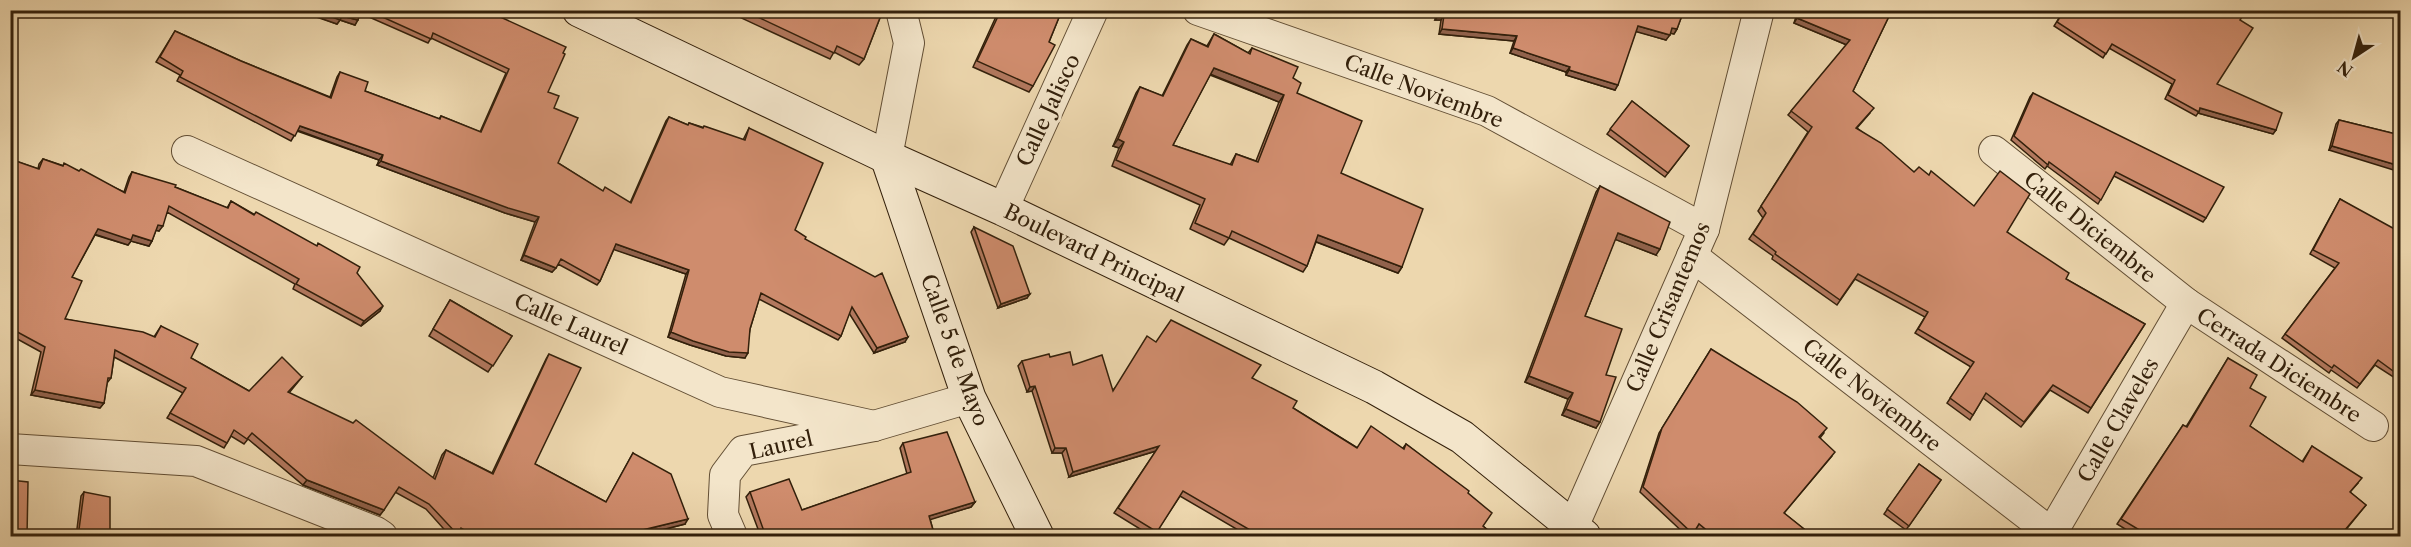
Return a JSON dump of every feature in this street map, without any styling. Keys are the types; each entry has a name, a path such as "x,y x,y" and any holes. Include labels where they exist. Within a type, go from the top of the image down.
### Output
{"street":[{"name":"Boulevard Principal","path":"579,10 887,157 1003,209 1374,387 1462,437 1579,532"},
{"path":"887,157 909,43 901,10"},
{"name":"Calle Jalisco","path":"1003,209 1093,10"},
{"name":"Calle Noviembre","path":"1198,10 1487,111 1704,229"},
{"name":"Calle Crisantemos","path":"1579,532 1704,229 1759,10"},
{"name":"Calle Laurel","path":"187,151 720,392 874,426 969,398"},
{"name":"Calle Diciembre","path":"1994,151 2186,303"},
{"name":"Calle 5 de Mayo","path":"887,157 969,398 1037,537"},
{"name":"Calle Noviembre","path":"1692,256 2052,536"},
{"name":"Cerrada Diciembre","path":"2186,303 2373,426"},
{"name":"Calle Claveles","path":"2052,536 2186,303"},
{"name":"Laurel","path":"732,537 723,515 725,475 743,451 874,426"},
{"path":"10,449 196,461 376,532 382,537"}],"building":[{"path":"314,10 361,10 358,20 342,16 340,20"},
{"path":"367,10 485,10 566,47 548,92 559,96 554,108 578,118 558,163 603,191 605,187 631,203 669,117 688,125 689,123 703,128 704,126 745,140 749,128 823,163 795,230 806,237 805,239 875,277 882,273 908,337 877,348 852,307 841,336 761,293 750,329 748,353 729,352 693,341 671,332 689,270 616,244 600,281 561,259 556,268 524,255 539,217 508,208 381,161 383,155 300,126 295,136 180,77 183,71 160,57 175,31 331,98 340,72 368,82 365,91 481,132 509,69 433,33 431,39"},
{"path":"743,10 883,10 864,59 837,46 834,53"},
{"path":"1001,10 1062,10 1049,42 1055,45 1033,86 977,61"},
{"path":"1439,10 1684,10 1677,29 1672,28 1670,35 1638,26 1618,85 1569,70 1570,67 1513,48 1517,36 1442,29 1444,15 1439,15"},
{"path":"1800,10 1892,10 1853,91 1874,108 1856,128 1881,143 1914,172 1919,167 1929,175 1931,171 1974,206 2000,171 2030,194 2007,232 2069,273 2066,279 2145,324 2091,408 2053,385 2024,422 1986,393 1973,415 1950,398 1974,362 1918,329 1928,312 1858,274 1840,300 1775,254 1776,252 1753,234 1766,213 1761,206 1812,127 1791,111 1850,40 1797,18"},
{"path":"2064,10 2246,10 2240,20 2253,28 2217,84 2282,113 2276,130 2200,108 2199,112 2168,95 2175,80 2112,44 2106,54 2057,22"},
{"path":"1214,34 1250,54 1252,48 1298,67 1293,78 1301,83 1297,93 1362,121 1341,173 1423,209 1402,267 1318,235 1307,266 1232,231 1229,238 1195,223 1205,199 1116,160 1124,142 1118,139 1140,87 1163,96 1191,39 1208,47","holes":["1214,68 1284,95 1258,162 1236,154 1232,165 1173,145"]},
{"path":"2033,93 2224,187 2206,218 2116,172 2101,200 2049,162 2048,165 2014,136"},
{"path":"1632,101 1689,146 1668,173 1610,129"},
{"path":"2339,120 2400,135 2400,166 2332,146"},
{"path":"10,159 39,169 43,159 63,166 64,163 79,171 81,169 125,193 132,172 176,185 175,187 228,208 231,201 254,215 256,212 317,246 318,243 360,267 357,273 383,306 364,321 296,284 299,279 169,206 163,226 158,225 152,241 133,235 131,240 98,229 72,277 82,281 65,319 143,332 155,337 161,326 198,344 191,358 249,391 282,357 302,377 288,392 353,423 356,420 435,479 446,450 493,474 549,354 581,368 535,464 606,502 633,453 671,474 688,519 626,534 629,537 476,537 461,528 458,535 429,504 399,487 384,510 307,480 252,433 247,439 234,430 227,443 170,413 186,388 115,350 104,403 35,390 45,347 10,328"},
{"path":"1600,186 1670,222 1660,249 1618,233 1585,316 1622,329 1606,375 1616,377 1600,422 1566,409 1573,393 1529,376"},
{"path":"2340,199 2400,232 2400,376 2378,360 2360,384 2334,365 2332,368 2285,334 2339,263 2313,250"},
{"path":"974,227 1013,246 1030,294 1001,304"},
{"path":"450,300 512,336 493,366 433,329"},
{"path":"1171,320 1261,365 1252,378 1297,401 1293,408 1357,448 1371,426 1404,449 1406,444 1469,491 1468,493 1492,513 1483,526 1496,537 1291,537 1283,531 1280,537 1262,537 1183,491 1157,532 1118,508 1159,446 1073,472 1066,448 1055,448 1035,386 1030,387 1022,361 1049,354 1050,357 1070,352 1073,365 1102,355 1113,391 1147,336 1156,342"},
{"path":"1711,349 1797,402 1827,428 1819,437 1835,452 1784,513 1814,537 1715,537 1699,524 1693,534 1643,487 1662,428"},
{"path":"2228,358 2257,375 2250,388 2266,397 2250,426 2303,462 2312,446 2362,478 2350,492 2366,505 2339,537 2292,537 2285,532 2283,537 2263,537 2259,534 2257,537 2151,537 2121,519 2183,425 2187,427"},
{"path":"947,432 975,502 929,516 935,537 766,537 750,492 789,479 802,510 911,472 903,443"},
{"path":"1919,464 1941,480 1909,526 1887,509"},
{"path":"10,480 28,482 27,537 10,537"},
{"path":"84,492 110,497 110,537 78,537"}]}
